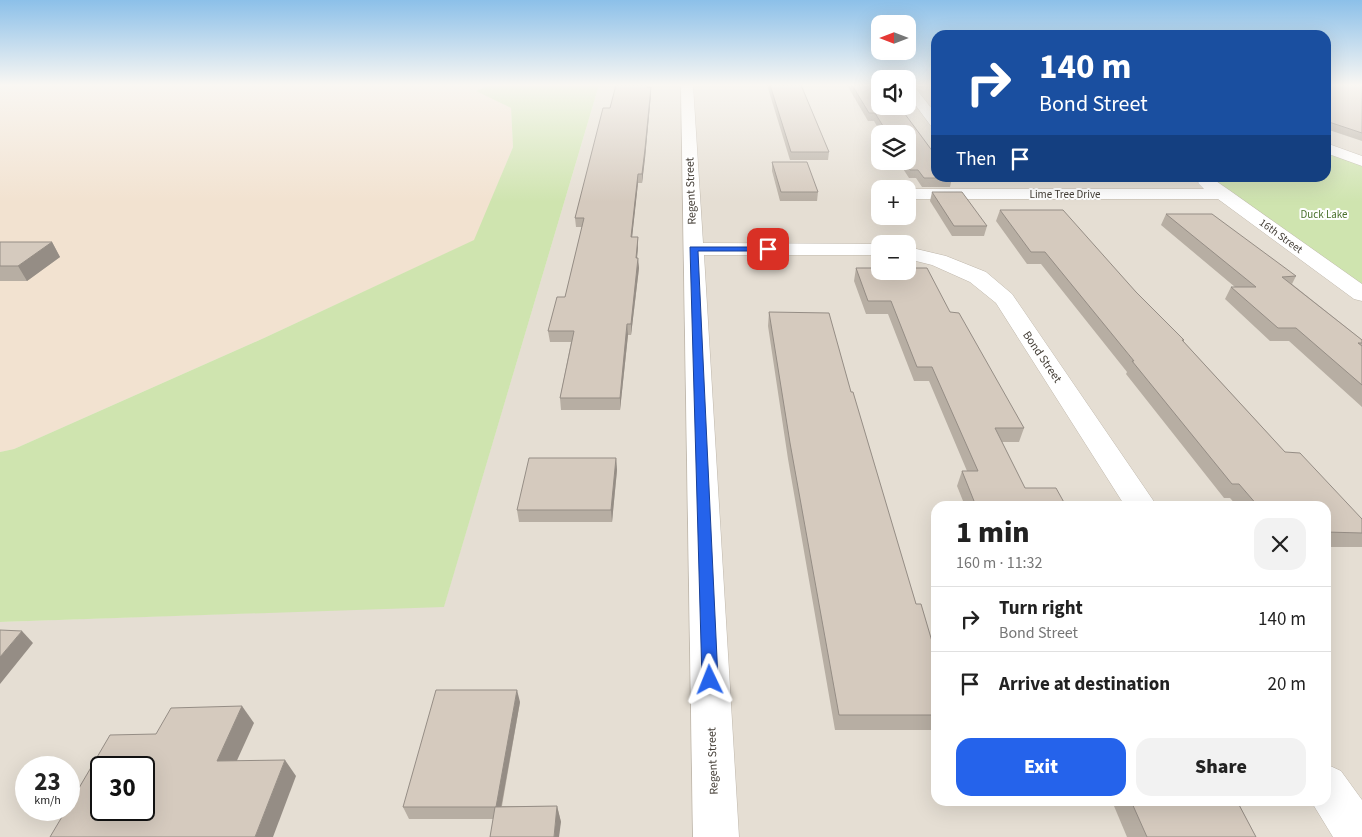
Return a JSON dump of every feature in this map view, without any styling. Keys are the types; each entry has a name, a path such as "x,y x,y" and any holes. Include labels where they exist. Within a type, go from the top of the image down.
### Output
{"street":[{"name":"Regent Street","path":"688,124 716,837"},
{"path":"1331,150 1362,161"},
{"path":"983,182 993,194"},
{"name":"16th Street","path":"1206,182 1362,294"},
{"name":"Lime Tree Drive","path":"916,194 1223,194"},
{"path":"693,249 871,250"},
{"name":"Bond Street","path":"916,255 939,260 978,277 1004,299 1138,501"},
{"path":"1331,794 1360,837"}],"shaded area":[{"path":"0,124 512,124 513,147 475,240 264,338 14,449 0,452"},
{"path":"587,124 931,124 931,182 1205,182 1362,295 1362,837 0,837 0,622 444,606"},
{"path":"1331,124 1362,124 1362,160 1331,150"}],"green space":[{"path":"512,124 587,124 444,607 0,622 0,452 14,449 264,338 474,240 513,147"},
{"name":"Duck Lake","path":"1331,153 1362,163 1362,286 1215,182 1331,182"}],"building":[{"path":"599,124 647,124 642,174 638,174 631,237 638,237 636,258 638,258 631,324 627,324 620,398 560,398 574,331 548,331 557,297 565,297 584,218 575,218"},
{"path":"782,124 817,124 829,152 791,152"},
{"path":"882,124 912,124 913,125"},
{"path":"1335,124 1362,124 1362,133"},
{"path":"916,129 931,149 931,178 924,178 916,170"},
{"path":"772,162 807,162 818,192 781,192"},
{"path":"932,192 962,192 987,226 954,226"},
{"path":"1000,210 1063,210 1136,292 1184,340 1182,340 1285,452 1300,453 1362,519 1362,533 1331,532 1331,501 1254,501 1239,484 1232,484 1045,252 1031,252"},
{"path":"1166,214 1212,214 1296,276 1282,277 1362,340 1362,343 1358,343 1362,346 1362,385 1296,328 1278,328 1231,287 1256,287"},
{"path":"0,242 52,242 18,266 0,266"},
{"path":"856,268 871,268 871,280 916,280 916,268 927,268 950,312 959,313 1024,428 995,428 1025,488 1056,488 1063,501 974,501 962,471 978,471 932,367 917,367 891,301 868,301"},
{"path":"769,312 829,313 851,392 853,392 916,604 921,604 931,638 931,715 839,715 790,443"},
{"path":"529,458 616,458 611,510 517,510"},
{"path":"0,630 22,631 0,657"},
{"path":"436,690 517,690 496,807 403,807"},
{"path":"242,706 217,761 285,760 255,837 50,837 59,821 80,821 80,786 90,769 90,821 155,821 155,756 98,756 110,735 156,734 171,708"},
{"path":"557,806 554,837 490,837 495,807"},
{"path":"1133,806 1240,806 1256,837 1147,837"}],"route":[{"path":"710,680 693,249 768,249"}]}
